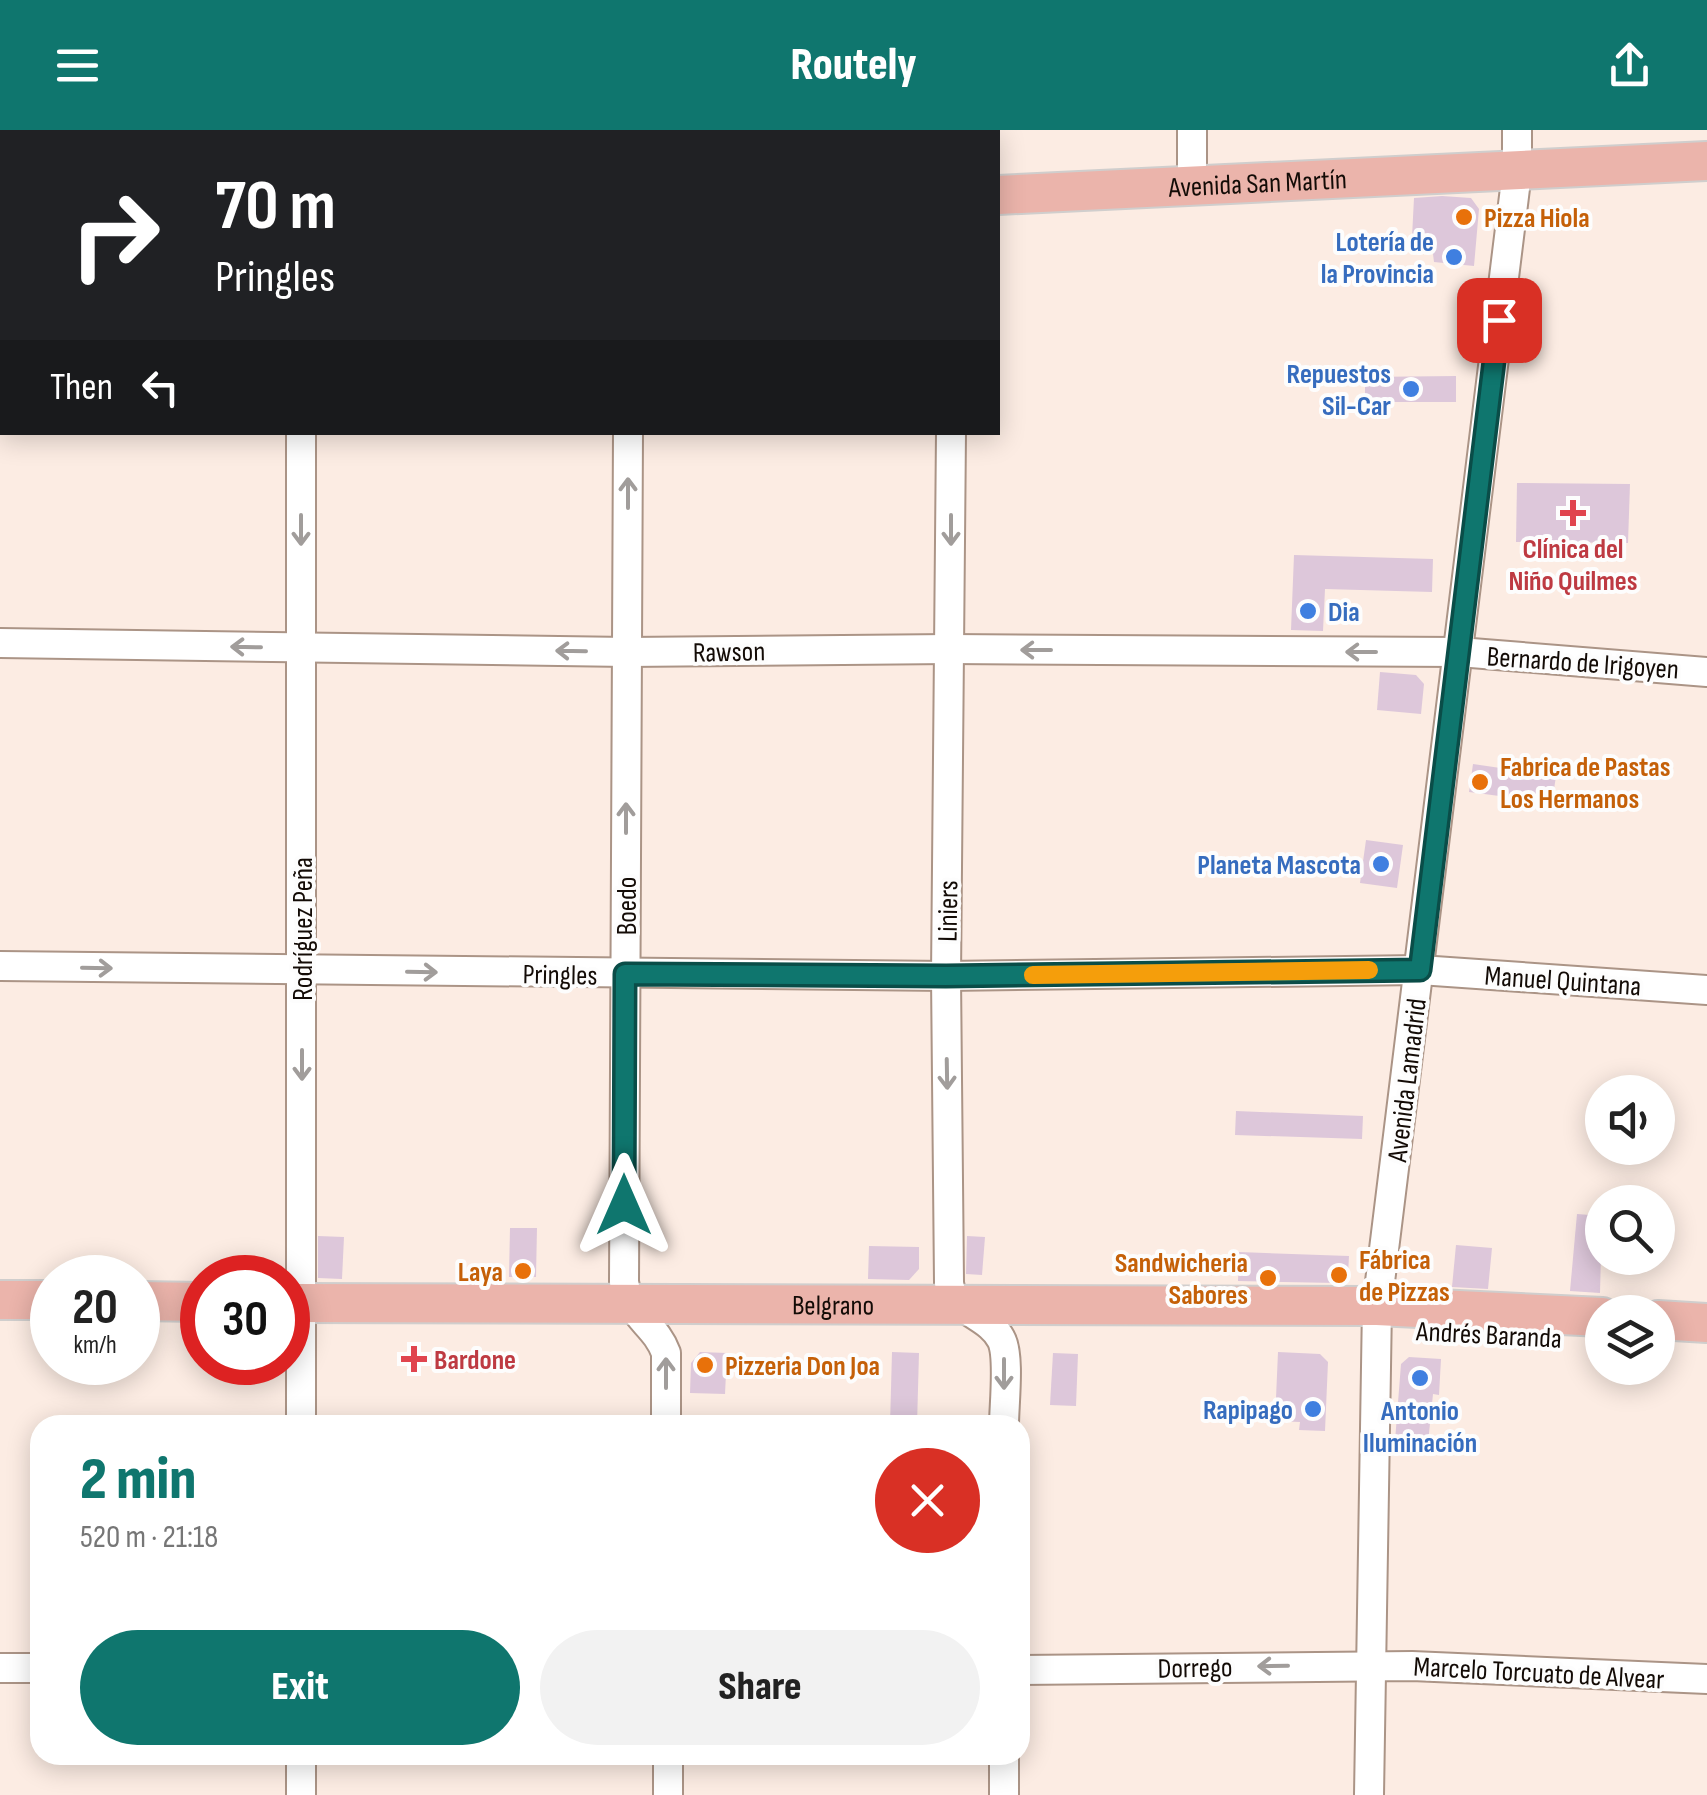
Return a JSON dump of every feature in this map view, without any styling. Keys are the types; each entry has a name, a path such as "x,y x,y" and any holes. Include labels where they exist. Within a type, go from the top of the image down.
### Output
{"main road":[{"name":"Avenida San Martín","path":"1000,195 1707,161"},
{"path":"0,1300 30,1300"},
{"name":"Belgrano","path":"638,1315 957,1303 1376,1317"},
{"name":"Belgrano","path":"310,1315 638,1315 990,1327 1376,1317"},
{"name":"Andrés Baranda","path":"1376,1317 1585,1318"},
{"name":"Andrés Baranda","path":"1376,1317 1585,1338"},
{"path":"1675,1321 1707,1323"},
{"path":"0,1326 30,1326"},
{"path":"1675,1343 1707,1344"}],"street":[{"path":"1192,130 1192,187"},
{"name":"Avenida Lamadrid","path":"1369,1795 1376,1317 1517,172 1517,130"},
{"name":"Rodríguez Peña","path":"295,1255 301,970 301,435"},
{"name":"Boedo","path":"628,435 624,1282 638,1315 662,1342 666,1353 666,1415"},
{"name":"Liniers","path":"952,435 946,976 949,1283 957,1303"},
{"name":"Rawson","path":"0,642 627,652 1458,652"},
{"name":"Bernardo de Irigoyen","path":"1458,652 1707,672"},
{"name":"Pringles","path":"0,966 946,976 1420,970"},
{"name":"Manuel Quintana","path":"1420,970 1707,990"},
{"path":"957,1303 1002,1340 1004,1415"},
{"name":"Rodríguez Peña","path":"298,1385 300,1415"},
{"name":"Dorrego","path":"1030,1670 1371,1665"},
{"name":"Marcelo Torcuato de Alvear","path":"1371,1665 1707,1679"},
{"path":"0,1668 30,1668"},
{"path":"301,1765 301,1795"},
{"path":"668,1765 668,1795"},
{"path":"1004,1765 1004,1795"}],"building":[{"path":"1414,198 1471,198 1479,209 1474,266 1434,262 1431,238 1412,237"},
{"name":"Repuestos Sil-Car","path":"1456,376 1456,402 1365,402 1365,377"},
{"name":"Clínica del Niño Quilmes","path":"1517,483 1630,484 1628,543 1516,542"},
{"name":"Dia","path":"1294,555 1433,559 1432,592 1325,589 1323,631 1291,630"},
{"path":"1380,672 1416,675 1424,684 1421,714 1377,710"},
{"path":"1473,764 1556,776 1552,803 1469,792"},
{"name":"Planeta Mascota","path":"1366,840 1403,845 1397,888 1360,883"},
{"path":"1236,1111 1363,1116 1362,1139 1235,1135"},
{"path":"1577,1214 1585,1215 1585,1275 1600,1275 1600,1293 1570,1291"},
{"path":"510,1228 537,1228 536,1277 509,1277"},
{"path":"318,1236 344,1237 342,1279 318,1278"},
{"path":"967,1236 985,1237 982,1275 966,1274"},
{"path":"1456,1245 1492,1248 1488,1289 1452,1287"},
{"path":"869,1246 919,1247 919,1269 909,1280 868,1279"},
{"path":"1239,1252 1349,1256 1348,1274 1336,1283 1238,1281"},
{"path":"700,1352 727,1353 725,1394 690,1393 691,1363"},
{"path":"892,1352 919,1353 917,1415 890,1415"},
{"path":"1278,1352 1320,1354 1328,1362 1325,1431 1299,1430 1300,1422 1275,1421"},
{"path":"1053,1353 1078,1354 1076,1406 1050,1405"},
{"path":"1409,1357 1441,1359 1439,1395 1433,1394 1428,1443 1395,1441 1401,1364"}],"slow traffic":[{"path":"1033,975 1369,970"}],"place":[{"name":"Pizza Hiola","path":"1464,217"},
{"name":"Lotería de la Provincia","path":"1454,257"},
{"name":"Repuestos Sil-Car","path":"1411,389"},
{"name":"Clínica del Niño Quilmes","path":"1573,513"},
{"name":"Dia","path":"1308,611"},
{"name":"Fabrica de Pastas Los Hermanos","path":"1480,782"},
{"name":"Planeta Mascota","path":"1381,864"},
{"name":"Laya","path":"523,1271"},
{"name":"Fábrica de Pizzas","path":"1339,1275"},
{"name":"Sandwicheria Sabores","path":"1268,1278"},
{"name":"Bardone","path":"414,1359"},
{"name":"Pizzeria Don Joa","path":"705,1365"},
{"name":"Antonio Iluminación","path":"1420,1378"},
{"name":"Rapipago","path":"1313,1409"}],"route":[{"path":"624,1205 625,974 946,976 1420,970 1499,320"}]}
